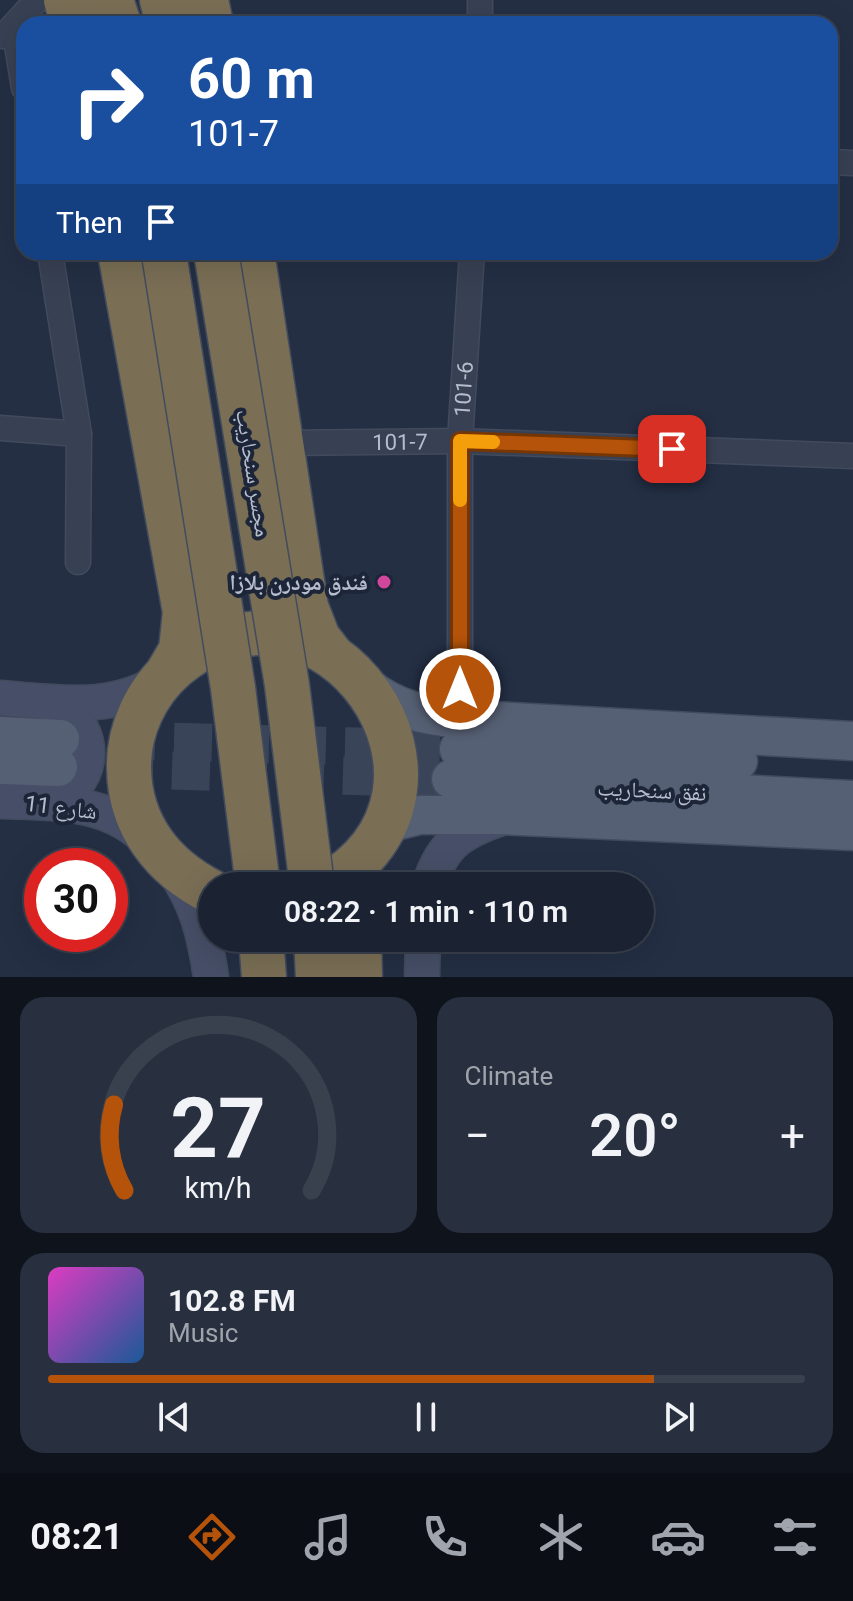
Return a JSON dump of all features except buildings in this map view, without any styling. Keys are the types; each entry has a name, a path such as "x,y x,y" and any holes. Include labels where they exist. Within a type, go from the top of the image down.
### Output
{"highway":[{"path":"121,260 185,612 181,650 140,713 129,759 134,807 160,854 198,885"},
{"path":"165,260 233,688 256,872"},
{"name":"مجسر سنحاريب","path":"217,260 285,670 310,872"},
{"path":"253,260 306,607 318,638 332,656 366,686 384,713 396,766 392,802 368,857 348,872"},
{"path":"165,677 206,647 252,635 300,640 332,656"},
{"path":"262,952 264,977"},
{"path":"317,952 318,977"},
{"path":"359,952 360,977"}],"main road":[{"path":"0,698 114,702 133,697 165,677"},
{"path":"366,686 412,713 456,749 508,722"},
{"path":"37,700 52,704 76,720 87,744 83,774 76,787 65,796 41,802"},
{"path":"853,741 508,722 463,724 443,744 437,772 446,795 471,812 853,831"},
{"path":"0,736 59,753 0,765"},
{"name":"نفق سنحاريب","path":"456,749 853,766"},
{"name":"نفق سنحاريب","path":"456,749 853,800"},
{"name":"شارع 11","path":"0,801 95,808 127,821 186,886 200,917 211,977"},
{"path":"368,857 404,817 502,815"},
{"path":"434,872 441,855 452,841 502,815"},
{"path":"422,977 423,952"}],"street":[{"path":"23,16 37,0"},
{"path":"7,34 16,63"},
{"path":"51,260 79,434 78,562"},
{"name":"101-6","path":"456,749 460,441 471,260"},
{"path":"0,428 79,434"},
{"name":"101-7","path":"282,443 460,441 853,456"}],"tunnel":[{"path":"60,739 459,749"},
{"path":"58,767 451,779"}],"slow traffic":[{"path":"460,500 460,441 493,442"}],"place":[{"name":"فندق مودرن بلازا","path":"384,582"}],"route":[{"path":"460,689 460,441 672,449"}]}
